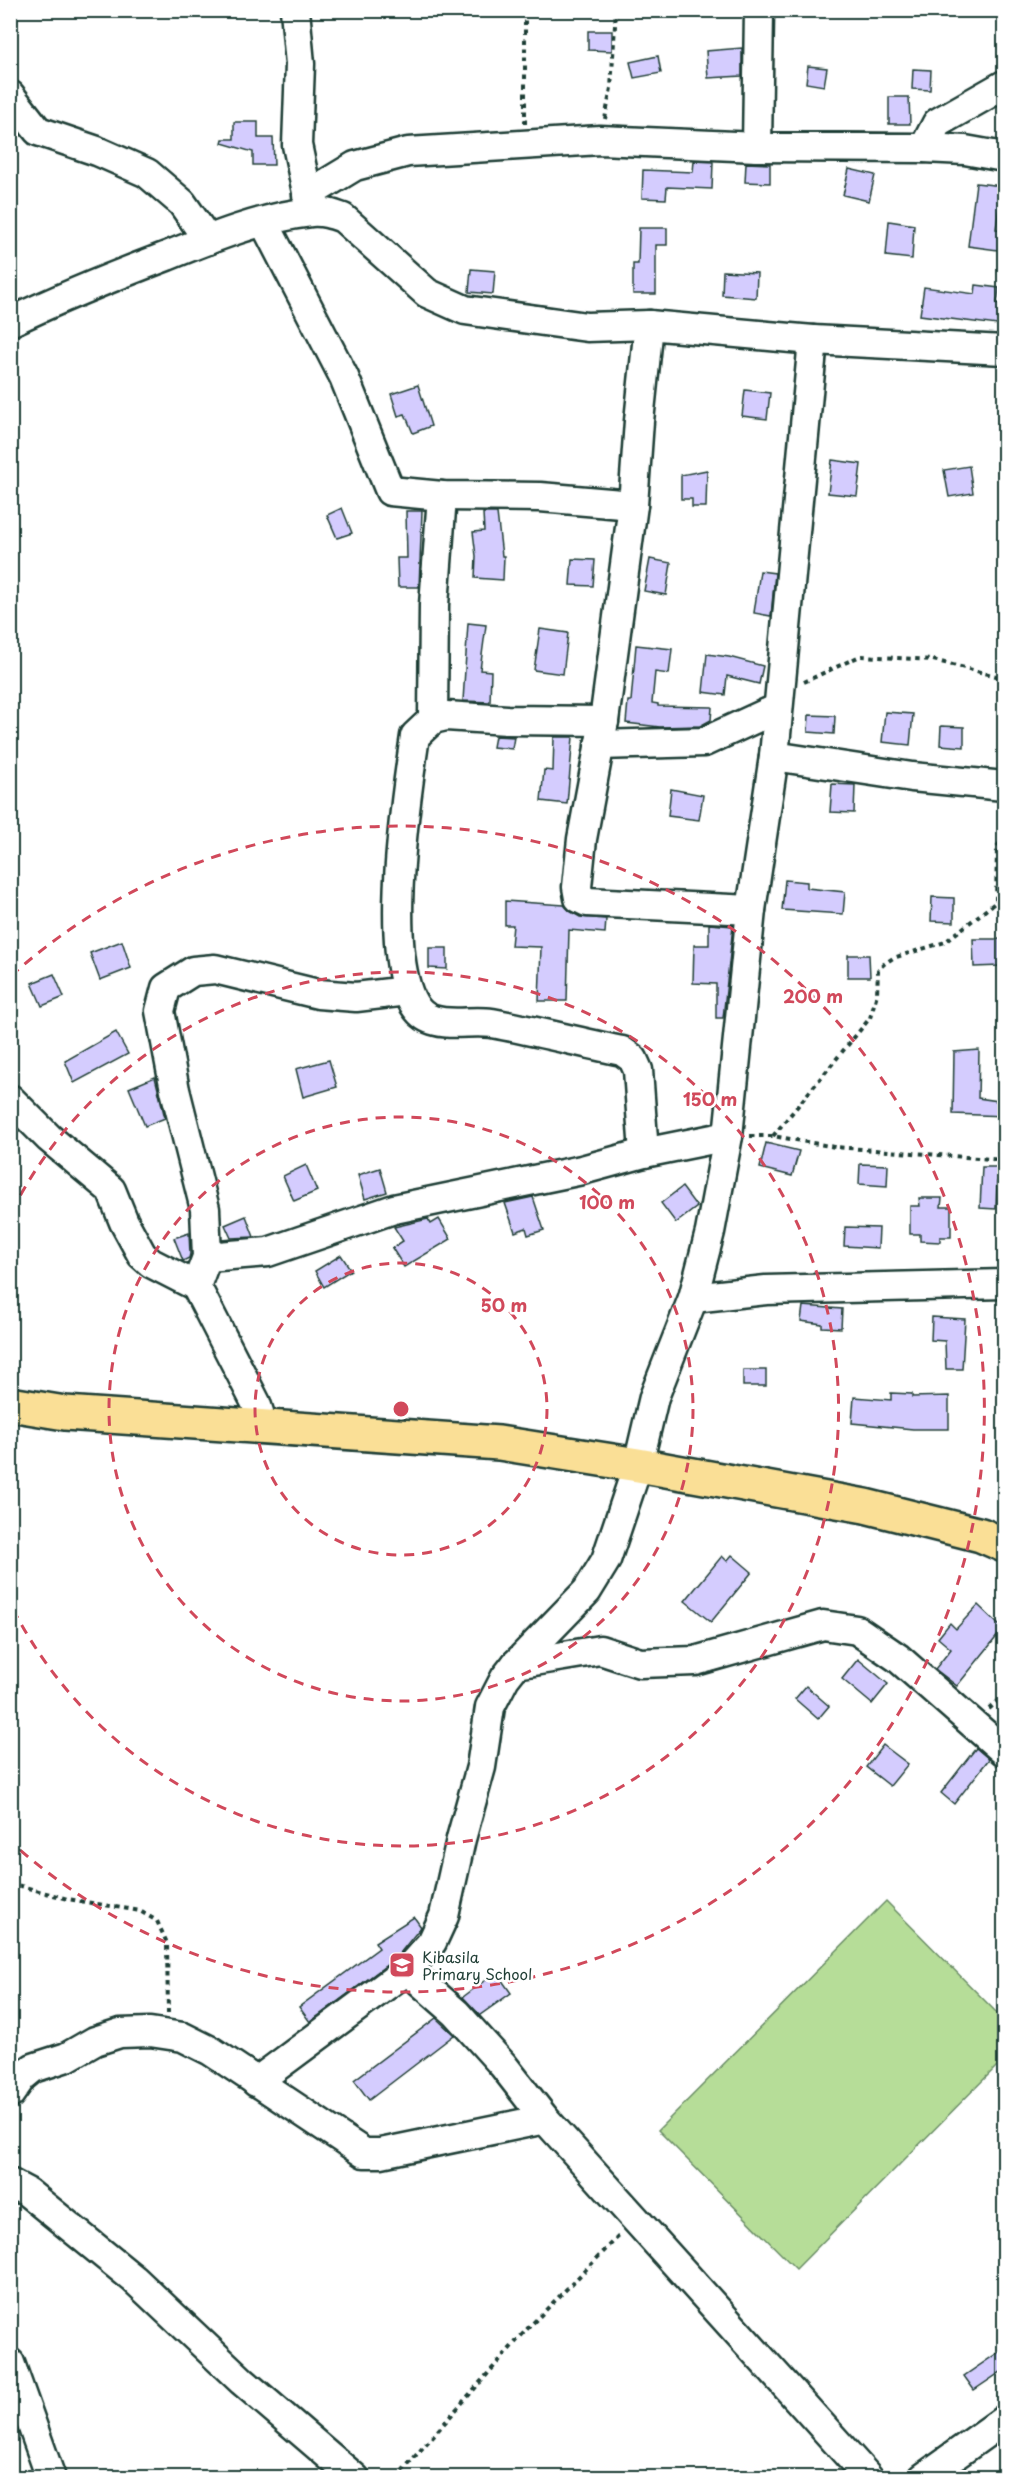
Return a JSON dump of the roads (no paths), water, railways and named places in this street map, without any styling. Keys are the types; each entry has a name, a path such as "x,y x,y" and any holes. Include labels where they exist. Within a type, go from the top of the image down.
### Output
{"main road":[{"path":"10,1404 65,1413 499,1443 638,1465 865,1506 981,1535 1005,1545"}],"street":[{"path":"295,10 300,64 297,145 309,204"},
{"path":"757,147 759,10"},
{"path":"924,148 937,123 1005,85"},
{"path":"10,95 39,131 96,151 147,173 182,203 208,240"},
{"path":"10,322 62,297 208,240 264,222 309,204 355,166 408,152 600,140 757,147 924,148 966,150 1005,157"},
{"path":"309,204 343,218 427,293 465,310 587,327 650,325 813,340 1005,350"},
{"path":"264,222 344,377 390,491 442,495 540,497 633,506"},
{"path":"650,325 639,421 633,506 601,733 582,839 577,887 579,898 588,902 751,910"},
{"path":"256,2082 407,1970 432,1942 444,1916 461,1839 481,1767 490,1707 505,1678 516,1664 587,1591 606,1560 638,1465 654,1397 693,1298 711,1232 728,1136 751,910 774,756 813,340"},
{"path":"433,719 434,605 442,495"},
{"path":"644,1153 638,1070 633,1059 622,1051 490,1023 432,1020 416,1009 407,991 400,968 397,908 407,795 415,736 433,719 446,716 507,720 601,733 704,741 779,701"},
{"path":"774,756 912,777 1005,786"},
{"path":"196,1287 207,1257 205,1209 175,1090 160,1011 166,988 193,971 215,969 318,994 356,996 407,991"},
{"path":"10,1099 49,1138 111,1190 134,1244 142,1255 151,1263 196,1287 256,1403 264,1428"},
{"path":"207,1257 268,1252 394,1209 582,1170 644,1153 728,1136"},
{"path":"693,1298 766,1290 1005,1284"},
{"path":"516,1664 600,1650 640,1663 695,1661 823,1625 857,1630 898,1658 1005,1751"},
{"path":"407,1970 456,2013 504,2065 545,2119 635,2221 869,2478"},
{"path":"10,2094 22,2077 33,2068 67,2057 95,2041 120,2033 150,2032 183,2037 211,2051 364,2153 381,2153 545,2119"},
{"path":"10,2183 27,2192 134,2279 242,2381 355,2478"},
{"path":"10,2363 51,2478"},
{"path":"923,2478 1005,2420"}],"place":[{"name":"Kibasila Primary School","path":"402,1965"}]}
